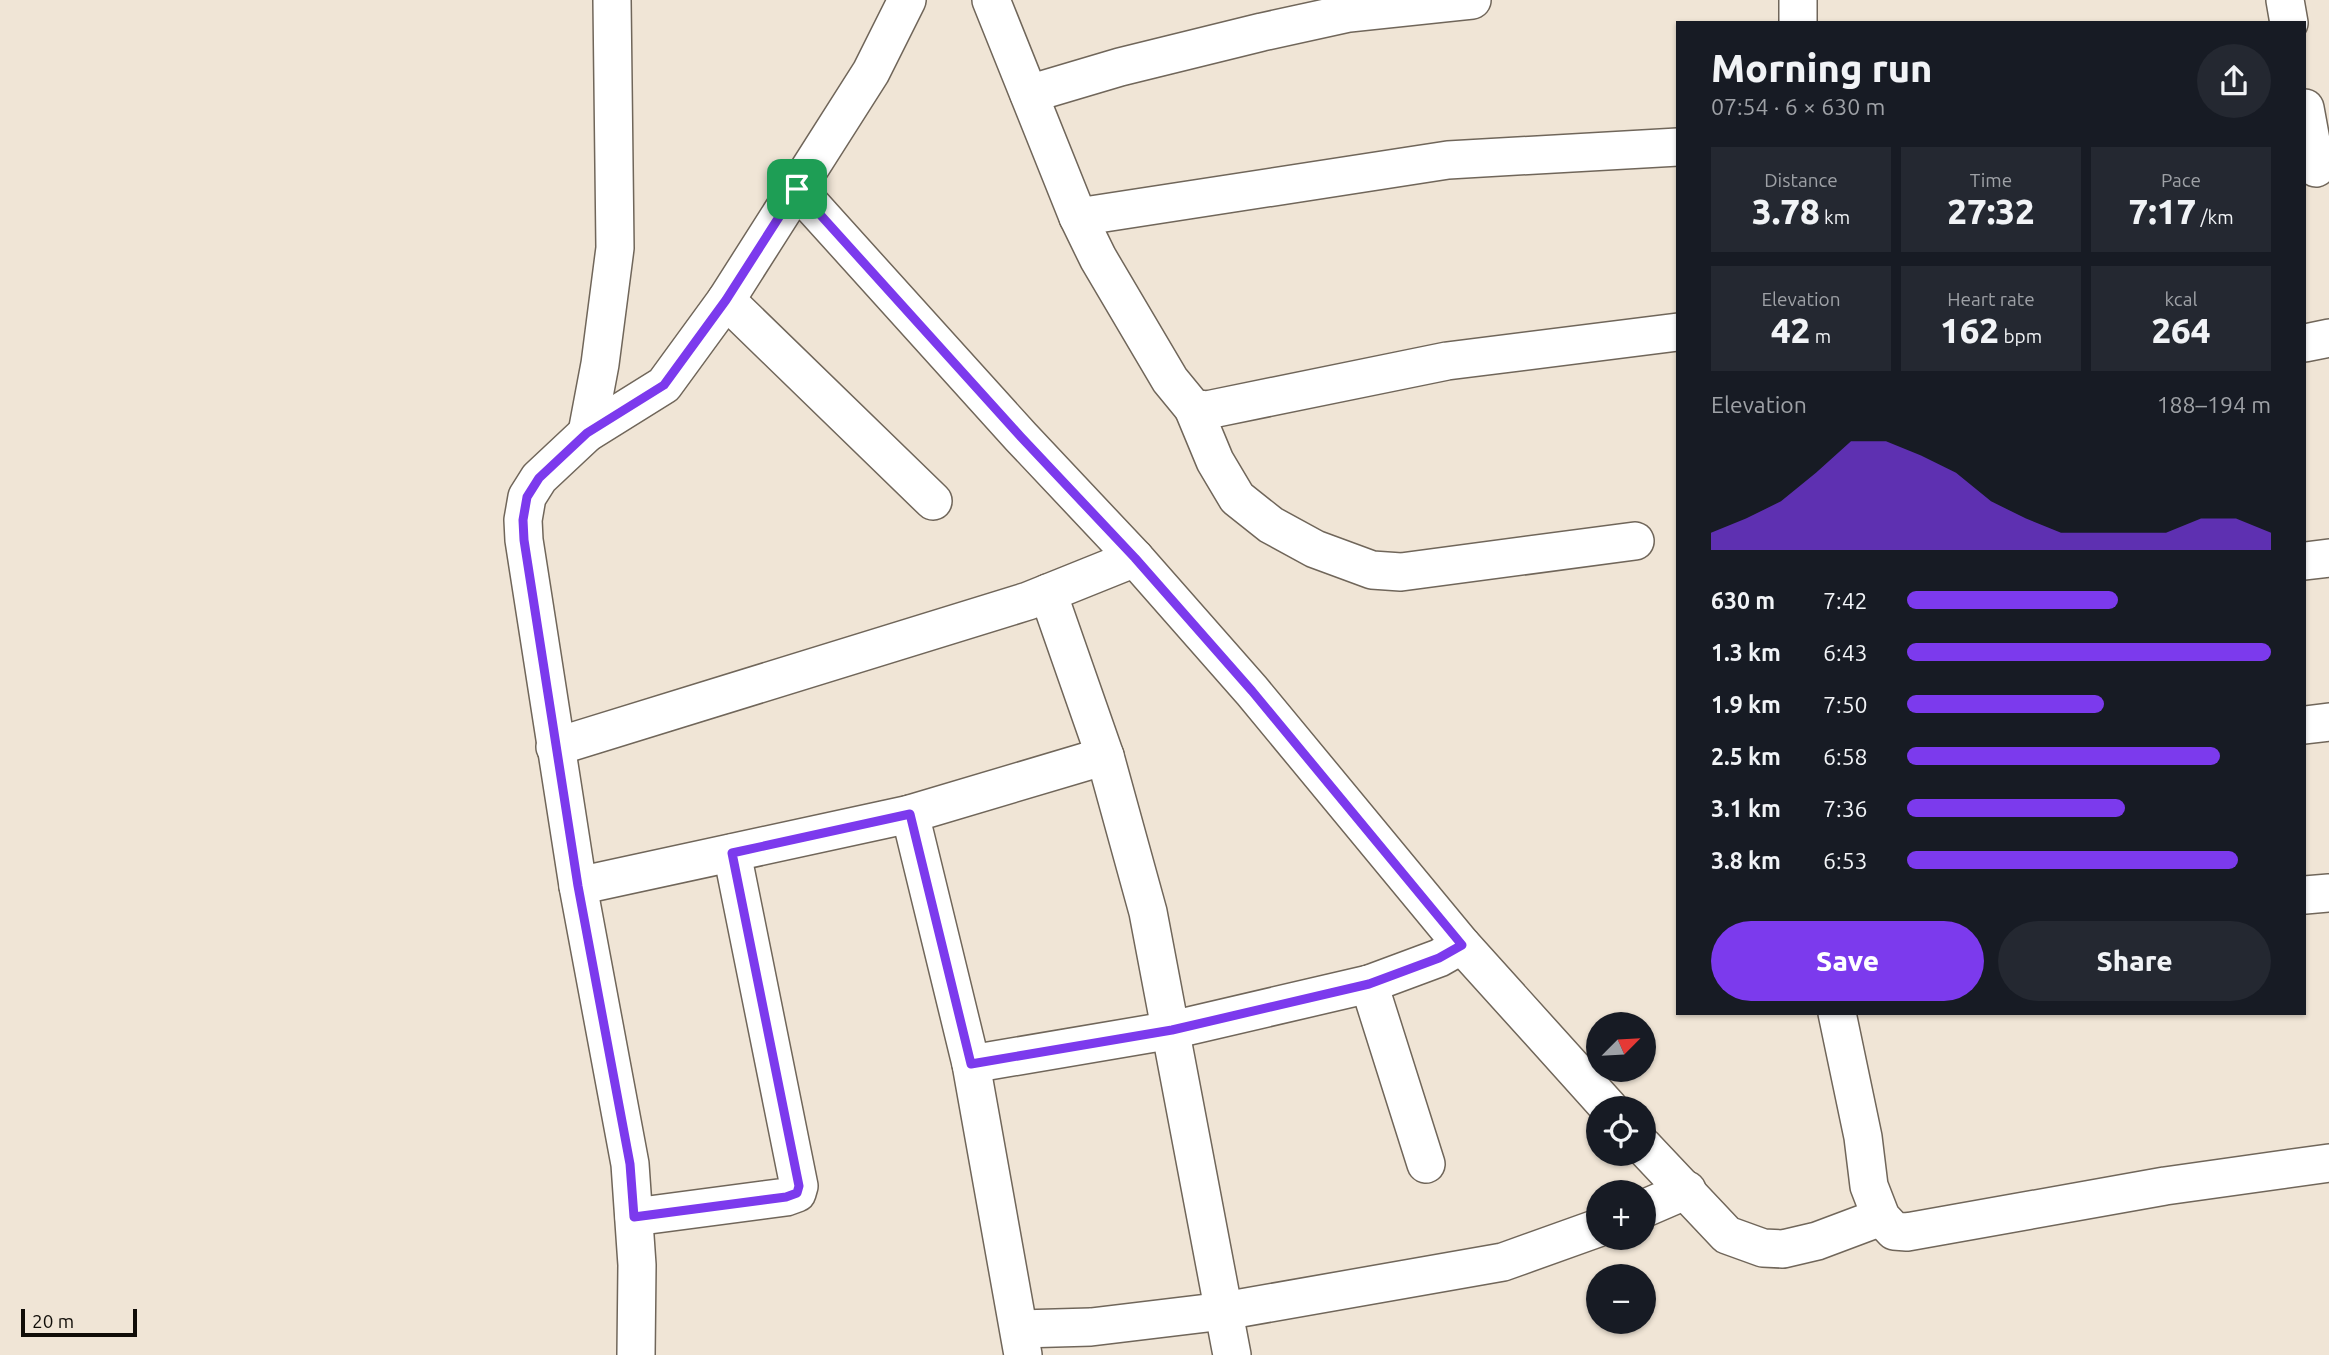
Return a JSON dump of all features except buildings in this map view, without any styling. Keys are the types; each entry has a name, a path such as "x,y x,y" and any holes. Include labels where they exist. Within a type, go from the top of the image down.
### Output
{"street":[{"path":"587,433 600,364 615,248 612,0"},
{"path":"636,1355 637,1265 630,1164 555,747 524,540 523,520 527,497 539,478 587,433 664,385 726,300 871,72 907,0"},
{"path":"991,0 1078,217 1098,258 1164,369 1193,408 1215,461 1237,498 1270,525 1315,549 1372,570 1401,572 1635,541"},
{"path":"1028,94 1133,63 1337,15 1472,0"},
{"path":"2285,0 2289,21"},
{"path":"2306,113 2316,167"},
{"path":"1078,217 1448,160 1676,147"},
{"path":"797,189 1021,437 1135,558 1252,691 1462,945 1598,1096"},
{"path":"726,300 933,501"},
{"path":"1193,408 1207,410 1447,360 1676,332"},
{"path":"2306,344 2329,338"},
{"path":"555,747 1048,593 1135,558"},
{"path":"2306,561 2329,558"},
{"path":"1048,593 1105,756 1148,912 1232,1355"},
{"path":"2306,724 2329,722"},
{"path":"578,886 910,814 1105,756"},
{"path":"910,814 971,1064 1021,1342 1091,1327 1224,1311 1503,1262 1586,1232"},
{"path":"634,1217 786,1197 797,1193 798,1179 732,853"},
{"path":"2306,895 2329,893"},
{"path":"971,1064 1172,1030 1369,984 1439,958 1462,945"},
{"path":"1369,984 1426,1164"},
{"path":"1837,1015 1863,1137 1869,1186 1881,1217 1894,1231 1907,1232 2165,1186 2329,1163"},
{"path":"1656,1159 1727,1235 1763,1248 1783,1249 1817,1241 1881,1217"},
{"path":"1656,1203 1687,1190"}],"route":[{"path":"797,189 1021,437 1135,558 1252,691 1462,945 1439,958 1369,984 1172,1030 971,1064 910,814 732,853 799,1186 793,1196 634,1217 630,1164 578,886 523,520 527,497 539,478 587,433 664,385 726,300 797,189"}]}
